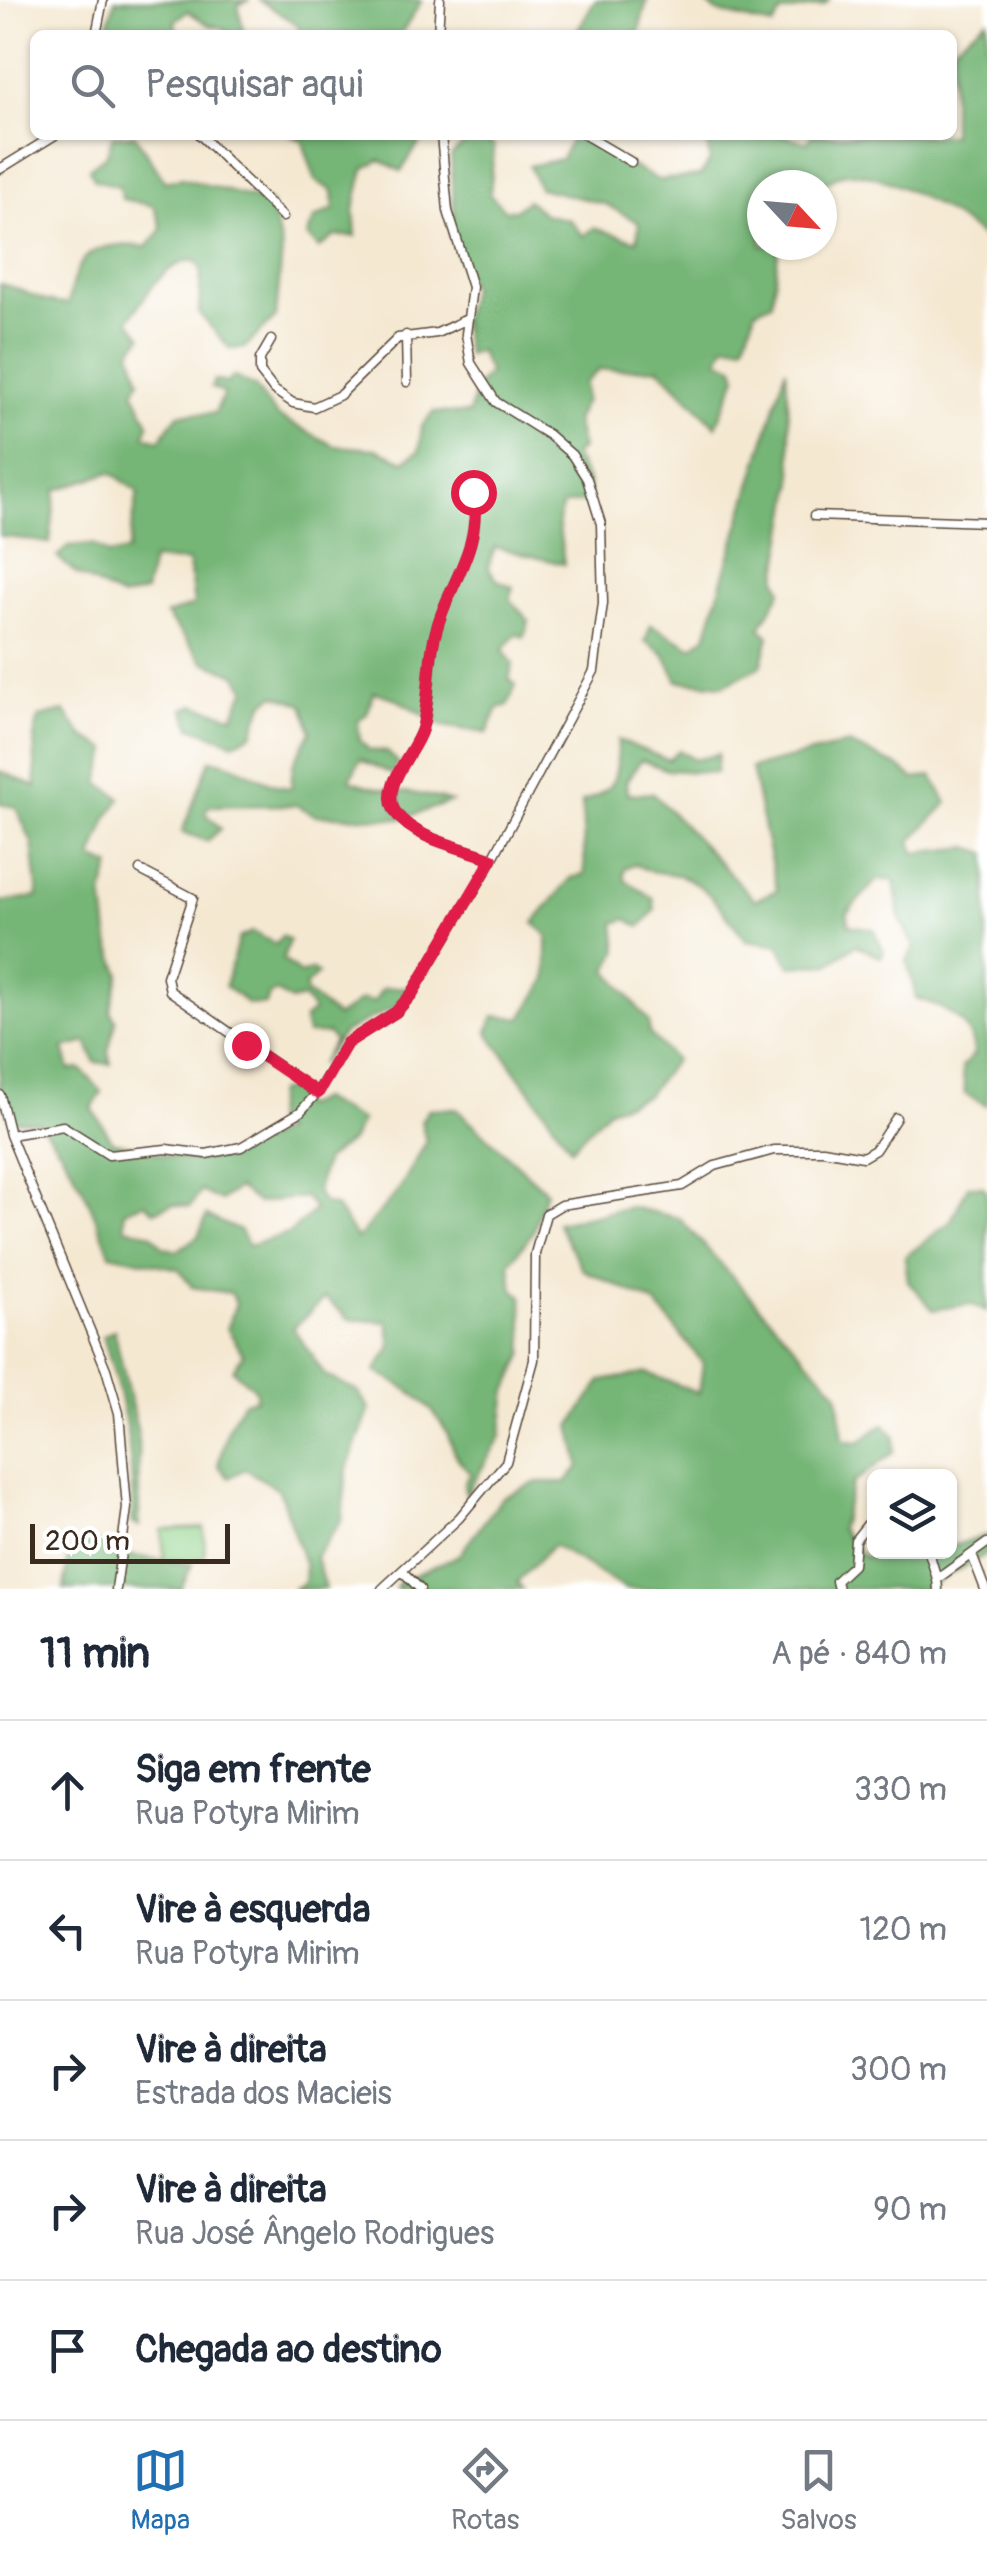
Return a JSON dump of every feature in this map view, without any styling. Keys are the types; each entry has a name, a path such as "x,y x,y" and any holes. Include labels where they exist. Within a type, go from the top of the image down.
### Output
{"street":[{"path":"97,30 103,0"},
{"path":"438,30 440,0"},
{"path":"0,169 46,140"},
{"path":"205,140 283,217"},
{"path":"10,1135 54,1124 73,1128 109,1155 166,1149 206,1154 264,1137 300,1112 318,1093 347,1043 396,1012 412,994 492,859 594,670 604,549 597,502 579,464 549,435 487,392 471,363 466,319 472,287 448,211 441,140"},
{"path":"594,140 631,162"},
{"path":"271,340 260,359 265,380 285,400 314,407 340,395 388,346 406,335 436,332 466,319"},
{"path":"406,335 407,382"},
{"path":"473,492 478,521 433,642 420,734 398,775 391,801 398,817 414,830 492,859"},
{"path":"814,516 987,522"},
{"path":"140,870 193,898 168,986 204,1018 318,1093"},
{"path":"0,1096 10,1135 106,1369 118,1413 127,1497 116,1589"},
{"path":"382,1589 459,1518 506,1462 534,1360 535,1254 546,1214 561,1204 682,1186 704,1171 764,1152 823,1150 863,1157 875,1150 896,1118"},
{"path":"838,1589 836,1581 853,1565 856,1540 867,1525"},
{"path":"931,1559 938,1584 987,1543"},
{"path":"972,1554 985,1589"},
{"path":"402,1570 420,1589"}],"green space":[{"path":"115,0 250,0 238,5 243,30 209,25 187,11 175,21 176,30 106,30"},
{"path":"259,0 421,0 403,30 299,30 299,26"},
{"path":"595,0 647,0 639,30 578,29"},
{"path":"702,0 829,0 824,5 781,13 773,26 717,12"},
{"path":"987,20 987,241 920,197 882,179 847,173 837,177 837,170 747,170 747,260 777,260 772,302 756,310 744,345 725,345 719,360 734,366 737,377 716,426 659,368 599,370 584,383 585,400 575,421 582,448 574,455 589,484 589,501 563,505 558,521 564,564 495,547 488,567 497,580 513,587 510,599 529,621 524,637 516,634 503,650 513,664 509,679 516,685 508,705 498,708 487,733 443,726 394,698 374,692 367,714 358,720 360,740 369,750 387,752 398,762 392,774 360,759 350,780 451,802 401,819 315,815 296,805 209,806 205,812 221,829 207,841 182,832 210,760 291,788 293,764 311,731 303,704 275,695 263,704 253,733 234,743 191,727 184,709 195,705 233,716 246,689 236,674 204,662 166,615 194,605 189,562 152,560 145,592 122,598 78,575 57,557 68,546 93,544 109,555 128,551 138,492 111,472 56,490 50,543 0,536 0,284 50,302 68,304 77,271 92,253 114,246 147,247 162,229 154,206 122,199 119,186 95,180 89,168 107,154 111,140 138,140 165,182 182,178 270,203 282,249 276,317 244,348 230,349 199,313 201,269 193,260 173,267 148,292 129,320 142,336 131,351 140,380 134,392 149,423 145,436 160,440 178,414 215,413 224,393 211,387 214,380 227,383 233,376 255,387 277,416 335,446 376,449 404,461 419,451 422,426 433,412 469,414 477,386 489,373 479,351 467,355 461,321 471,289 450,235 454,212 451,156 468,140 483,140 494,146 490,194 504,210 515,210 527,200 544,214 570,220 583,236 594,228 637,241 639,223 605,204 539,188 529,166 561,159 570,140 582,140 658,180 700,176 710,161 707,140 957,140 957,43"},
{"path":"302,140 422,140 401,171 380,160 364,169 354,210 356,236 335,236 319,248 307,236 315,218 334,209 333,191 316,181"},
{"path":"786,368 793,485 777,578 782,590 760,628 769,636 761,666 724,685 678,681 664,654 645,641 651,625 692,647 706,636"},
{"path":"64,711 83,736 108,750 99,783 121,798 107,818 92,858 111,866 103,893 109,943 120,973 110,1011 116,1021 108,1051 111,1064 95,1062 87,1042 64,1048 70,1070 81,1069 102,1092 92,1108 113,1142 191,1160 227,1156 283,1131 273,1121 277,1092 294,1087 297,1104 305,1106 320,1099 361,1121 352,1140 325,1160 316,1192 323,1203 336,1207 357,1239 399,1190 426,1142 421,1121 429,1109 456,1108 546,1191 533,1232 510,1263 513,1289 522,1296 524,1353 507,1391 501,1436 466,1495 464,1484 471,1473 458,1458 441,1422 416,1396 375,1371 391,1348 388,1322 349,1319 325,1298 293,1328 325,1375 357,1391 370,1409 347,1469 342,1519 316,1557 325,1589 292,1589 304,1583 305,1566 279,1490 245,1469 229,1478 218,1465 228,1428 243,1402 256,1399 256,1390 233,1370 243,1354 227,1328 236,1304 230,1293 192,1287 179,1269 110,1254 80,1184 50,1137 38,1122 10,1120 0,1089 0,902 38,897 32,843 16,807 0,804 0,771 36,787 34,737 39,717","holes":["238,1188 258,1203 305,1197 315,1210 290,1233 248,1246 240,1231 207,1216 198,1236 177,1251 163,1247 152,1234 125,1228 124,1211 144,1203 154,1211 173,1204 190,1207 201,1191 221,1201"]},
{"path":"618,740 668,760 679,750 695,760 718,754 716,773 667,770 641,760 626,781 627,794 653,793 755,900 777,890 751,768 849,744 898,766 914,779 932,776 947,803 911,841 915,853 969,847 987,853 987,1106 965,1094 962,1067 974,1054 963,1024 947,1011 916,998 907,961 914,947 900,919 894,880 877,880 847,913 849,925 873,929 884,951 881,957 856,945 829,964 790,966 779,945 746,940 694,882 634,864 624,869 625,880 653,898 655,910 640,927 626,919 615,923 618,951 608,970 649,1022 649,1033 675,1060 646,1096 609,1109 571,1148 488,1032 494,1016 522,1018 547,979 547,935 534,923 571,878 585,874 582,802 603,792 614,780"},
{"path":"252,932 276,944 282,936 289,940 283,959 300,974 312,970 318,974 306,985 306,993 337,1017 361,1000 374,1002 383,988 407,987 418,974 398,1005 343,1033 320,1065 334,1041 328,1034 307,1034 304,1019 313,1011 303,998 291,1001 277,992 269,995 266,1005 248,1004 225,986 239,938"},
{"path":"968,1186 982,1186 987,1191 987,1311 970,1304 933,1310 908,1281 905,1257 950,1222"},
{"path":"630,1207 679,1218 838,1393 843,1440 859,1442 884,1424 895,1436 894,1452 853,1483 840,1529 864,1557 957,1559 957,1545 987,1535 987,1554 923,1589 625,1589 553,1545 517,1582 523,1589 396,1589 399,1582 459,1555 502,1498 537,1482 566,1482 580,1466 571,1426 601,1381 647,1373 699,1393 703,1363 655,1303 583,1270 557,1223"},
{"path":"114,1330 138,1434 139,1526 132,1523 126,1428 103,1336"},
{"path":"204,1528 205,1558 164,1560 162,1530"},
{"path":"80,1544 117,1544 117,1554 192,1564 181,1589 64,1589 68,1558"}],"route":[{"path":"246,1045 318,1093 347,1043 396,1012 412,994 492,859 414,830 398,817 391,801 398,775 420,734 433,642 478,521 473,492"}]}
